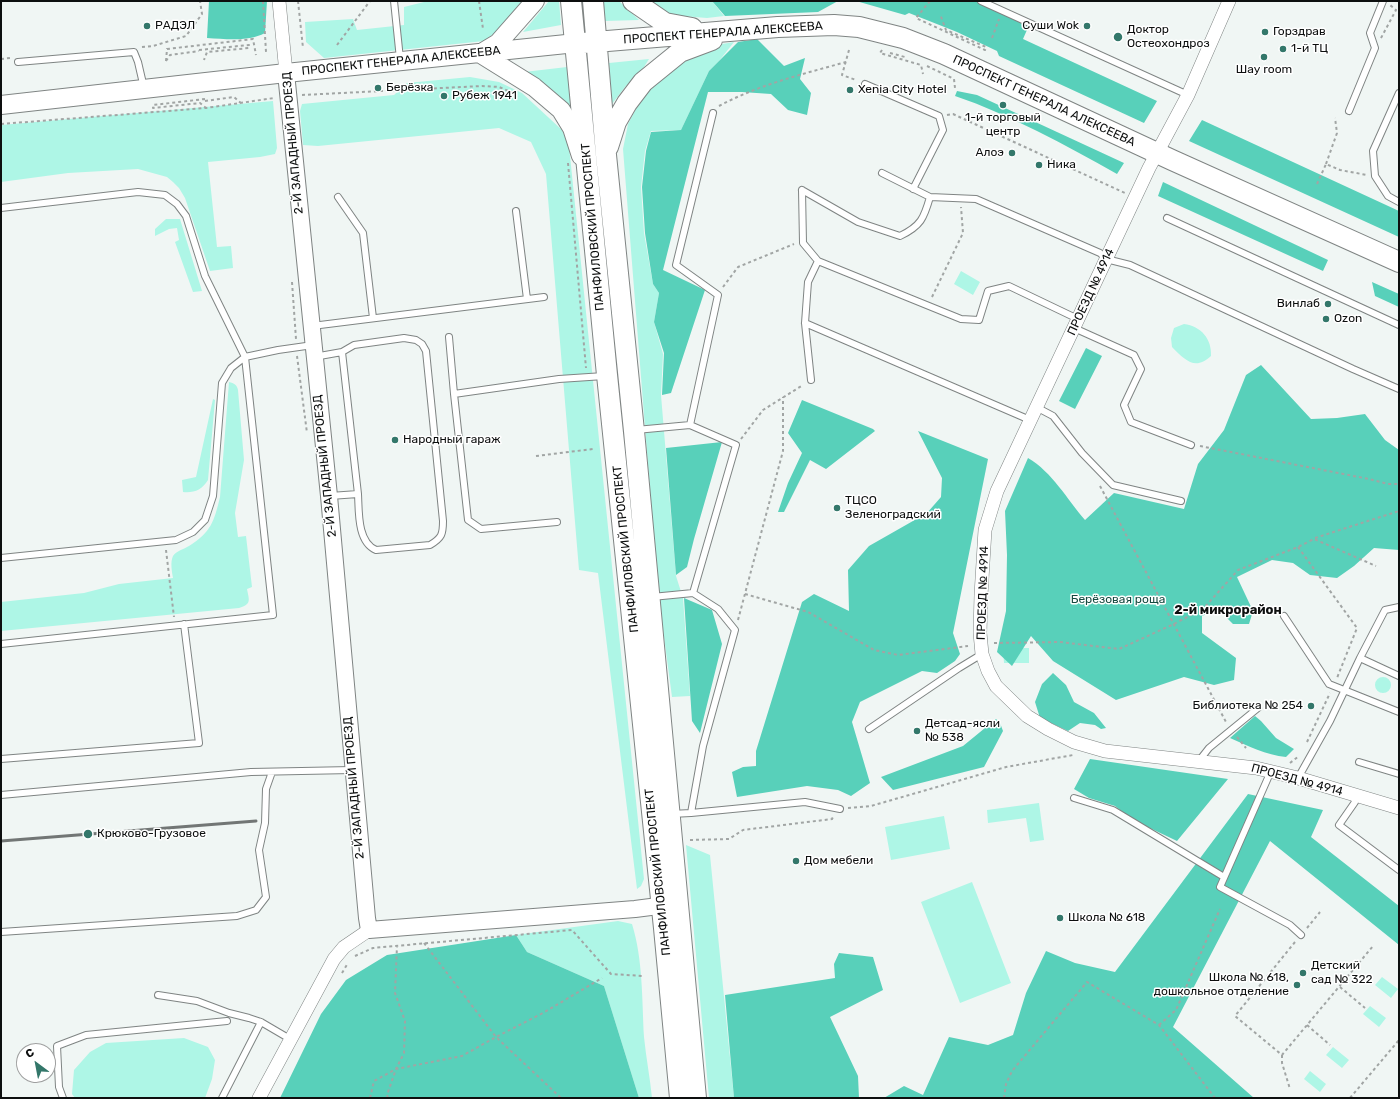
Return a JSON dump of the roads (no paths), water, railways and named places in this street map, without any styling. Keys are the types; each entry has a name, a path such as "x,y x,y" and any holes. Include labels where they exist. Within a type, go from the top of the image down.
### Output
{"main road":[{"path":"535,1 498,43 481,54 534,87 561,110 572,128 580,150 593,215"},
{"name":"ПАНФИЛОВСКИЙ ПРОСПЕКТ","path":"571,1 608,375 669,904 696,1098"},
{"name":"ПАНФИЛОВСКИЙ ПРОСПЕКТ","path":"593,1 606,155 634,430 670,814 669,904 680,1098"},
{"path":"633,1 665,23 694,29 734,31"},
{"name":"ПРОСПЕКТ ГЕНЕРАЛА АЛЕКСЕЕВА","path":"1,106 286,73 597,42 778,26 834,25 859,27 903,38 944,54 1157,153 1399,262"},
{"path":"606,155 616,122 627,103 643,82 680,52 734,31"}],"street":[{"name":"2-Й ЗАПАДНЫЙ ПРОЕЗД","path":"279,1 329,496 352,770 369,930"},
{"name":"ПРОЕЗД № 4914","path":"1229,1 1188,95 1157,153 997,491 985,530 980,633 982,647 988,672 996,686 1027,716 1048,729 1074,742 1105,751 1271,771 1399,808"},
{"path":"259,1098 334,959 344,947 369,930 635,909 669,904"}],"lane":[{"path":"394,1 401,61"},
{"path":"981,1 1180,90 1188,95"},
{"path":"1349,111 1375,48 1370,33 1384,1"},
{"path":"18,62 134,52 145,90"},
{"path":"865,84 939,116 943,130 913,188"},
{"path":"1399,92 1373,151 1375,176 1388,196 1399,202"},
{"path":"690,425 718,295 676,265 713,113"},
{"path":"882,173 930,197 976,199 1100,253 1106,259 1130,265 1346,366 1399,389"},
{"path":"930,197 925,215 913,230 900,236 858,222 802,190 803,244 818,261 961,319 979,320 988,291 1009,286 1134,355 1141,369 1124,405 1131,422 1191,444"},
{"path":"1,208 138,192 165,195 177,204 186,216 205,276 245,357 273,615 1,644"},
{"path":"338,197 362,233 373,318"},
{"path":"516,211 527,299"},
{"path":"1167,218 1399,325"},
{"path":"811,380 805,323 808,282 818,261"},
{"path":"311,326 544,297"},
{"path":"805,323 1030,420"},
{"path":"449,337 468,520 481,529 557,522"},
{"path":"1,558 176,540 192,532 205,520 213,496 222,383 231,368 245,357 278,350 342,352 354,345 404,338 416,340 422,344 426,351 443,521 443,533 438,541 430,545 376,550 370,548 363,535 342,352"},
{"path":"454,394 559,379 608,375"},
{"path":"1036,407 1053,416 1082,453 1113,485 1181,501"},
{"path":"634,430 690,425 736,445 693,593"},
{"path":"329,496 358,494"},
{"path":"649,597 693,593 718,609 736,630 703,746 691,813"},
{"path":"1298,778 1330,721 1385,610 1399,607"},
{"path":"1284,616 1329,684 1399,712"},
{"path":"1,759 199,742 184,624"},
{"path":"869,729 959,668 982,647"},
{"path":"1360,658 1399,676"},
{"path":"1198,762 1209,748 1258,708"},
{"path":"1359,762 1399,774"},
{"path":"1,795 251,772 352,770"},
{"path":"1271,771 1220,887 1290,925 1301,935"},
{"path":"1,932 237,916 256,910 266,897 259,850 265,823 266,789 272,772"},
{"path":"1353,795 1355,802 1339,825 1399,870"},
{"path":"1074,798 1113,810 1224,878"},
{"path":"670,814 806,802 840,809"},
{"path":"158,995 197,1001 229,1013 261,1022 290,1039"},
{"path":"63,1098 60,1087 57,1046 86,1035 227,1021"},
{"path":"222,1098 261,1022"}],"railway":[{"path":"1,841 256,821"}],"place":[{"name":"РАДЭЛ","path":"147,26"},
{"name":"Суши Wok","path":"1087,26"},
{"name":"Горздрав","path":"1265,32"},
{"name":"Доктор Остеохондроз","path":"1118,37"},
{"name":"1-й ТЦ","path":"1283,49"},
{"name":"Шау room","path":"1264,57"},
{"name":"Берёзка","path":"378,88"},
{"name":"Xenia City Hotel","path":"850,90"},
{"name":"Рубеж 1941","path":"444,96"},
{"name":"1-й торговый центр","path":"1003,105"},
{"name":"Алоэ","path":"1012,153"},
{"name":"Ника","path":"1039,165"},
{"name":"Винлаб","path":"1328,304"},
{"name":"Ozon","path":"1326,319"},
{"name":"Народный гараж","path":"395,440"},
{"name":"ТЦСО Зеленоградский","path":"837,508"},
{"name":"Библиотека № 254","path":"1311,706"},
{"name":"Детсад-ясли № 538","path":"917,731"},
{"name":"Крюково-Грузовое","path":"88,834"},
{"name":"Дом мебели","path":"796,861"},
{"name":"Школа № 618","path":"1060,918"},
{"name":"Детский сад № 322","path":"1303,973"},
{"name":"Школа № 618, дошкольное отделение","path":"1297,985"}],"district":[{"name":"2-й микрорайон","path":"1228,610"}],"park label":[{"name":"Берёзовая роща","path":"1118,600"}]}
